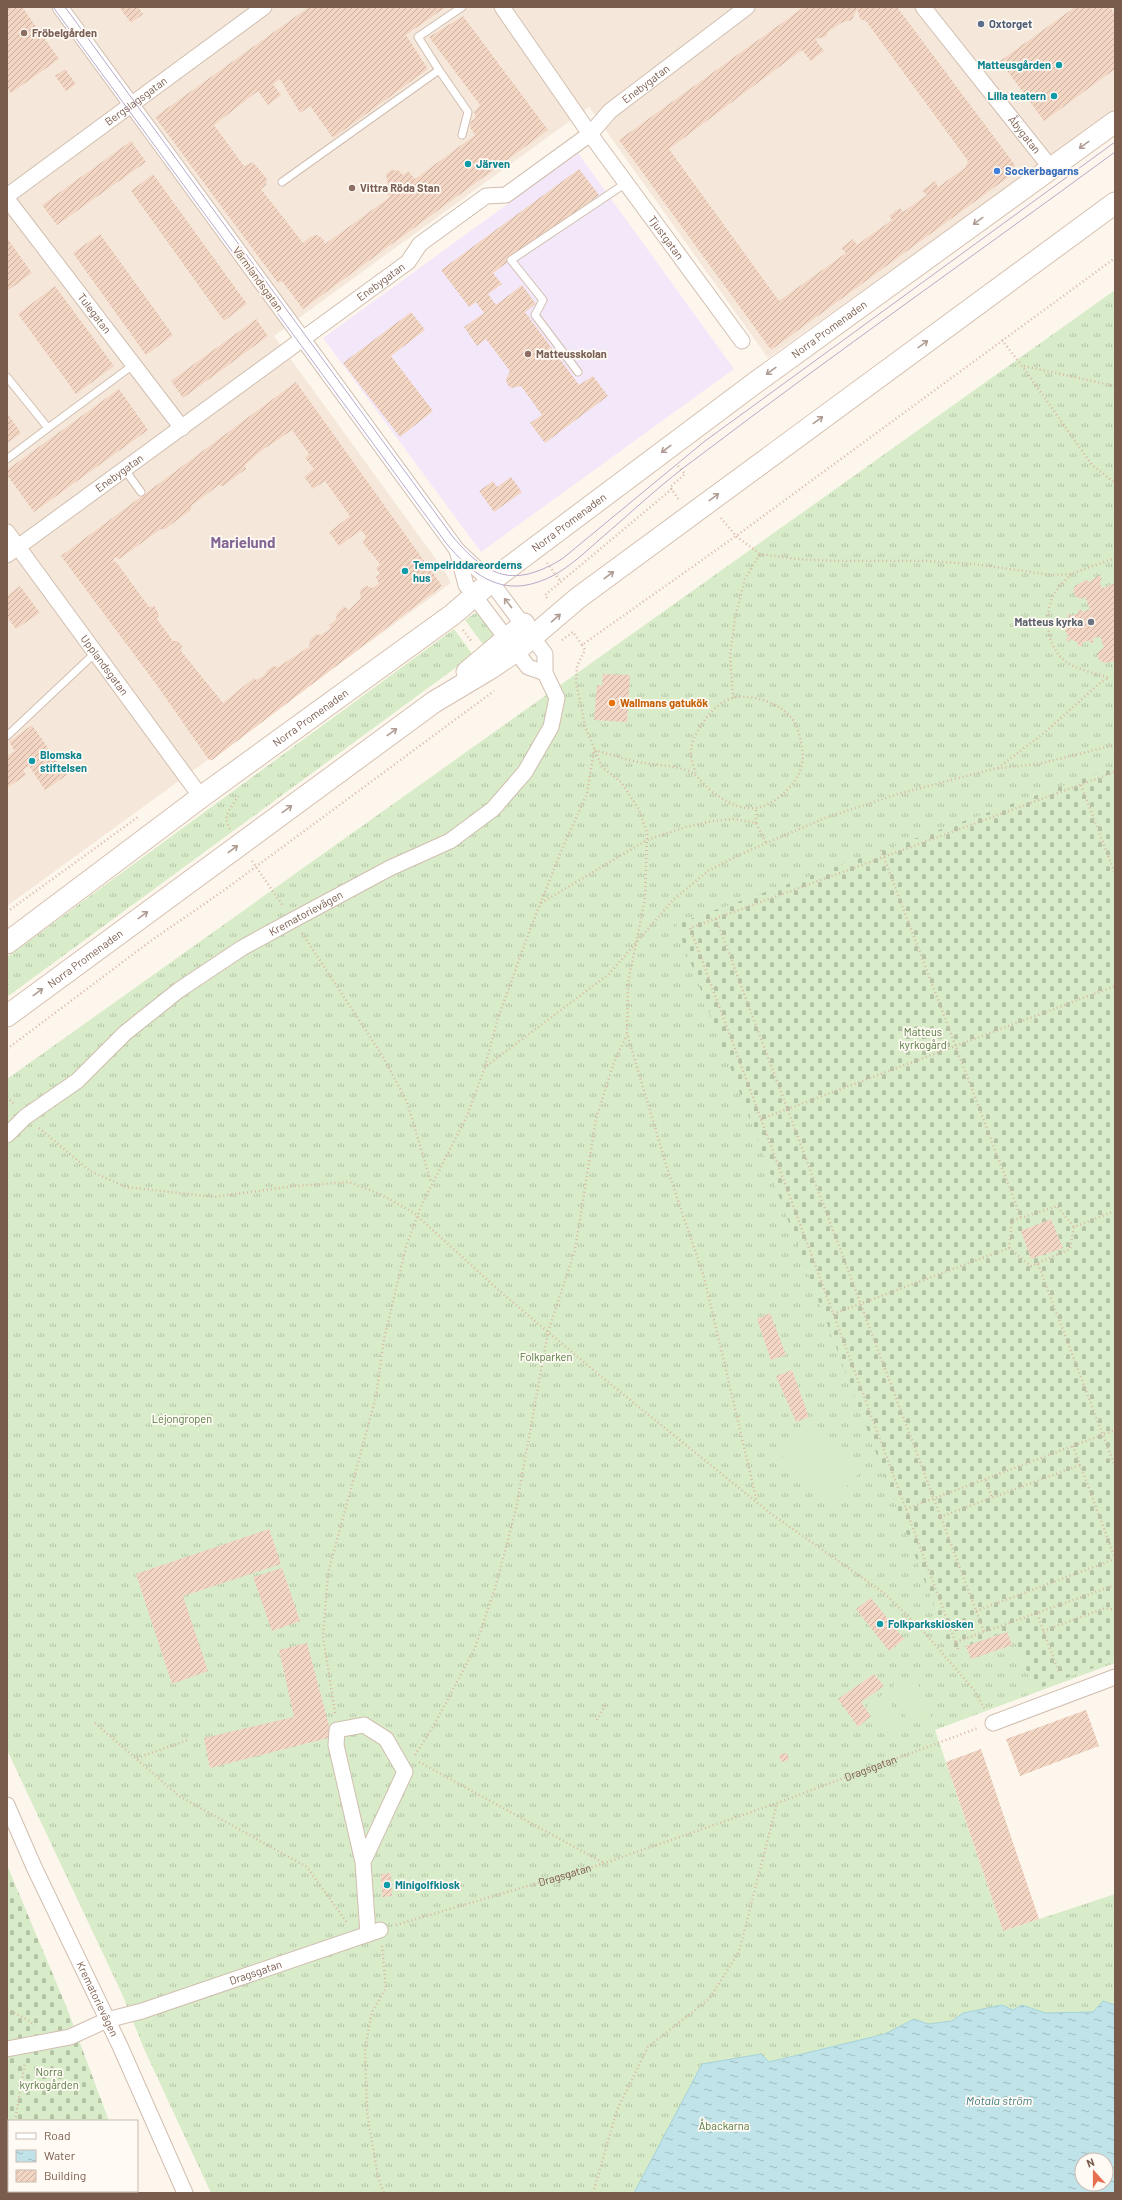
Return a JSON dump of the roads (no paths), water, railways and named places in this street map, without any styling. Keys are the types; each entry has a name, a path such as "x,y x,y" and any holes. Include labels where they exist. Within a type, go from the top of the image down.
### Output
{"main road":[{"name":"Norra Promenaden","path":"7,943 201,798 475,597 491,582 759,380 1115,122"},
{"name":"Norra Promenaden","path":"7,1016 434,702 491,668 511,644 534,638 578,598 1115,203"}],"street":[{"name":"Värmlandsgatan","path":"60,7 457,550 491,582 534,638"},
{"name":"Bergslagsgatan","path":"7,196 264,7"},
{"name":"Tjustgatan","path":"502,7 590,134 742,341"},
{"name":"Enebygatan","path":"12,551 408,262 420,244 486,196 506,195 590,134 610,111 747,7"},
{"name":"Åbygatan","path":"923,7 1052,168"},
{"name":"Tulegatan","path":"7,199 182,428"},
{"name":"Upplandsgatan","path":"7,532 12,551 94,654 201,798"},
{"name":"Värmlandsgatan","path":"457,550 463,577 475,597"},
{"path":"475,597 528,667 545,673"},
{"name":"Krematorievägen","path":"7,1135 26,1117 77,1081 125,1033 179,990 242,948 390,868 450,841 493,809 525,772 551,727 557,698 545,673 534,638"},
{"path":"993,1723 1115,1677"},
{"path":"364,1724 386,1738 405,1772 363,1862 336,1745 337,1730 364,1724"},
{"name":"Krematorievägen","path":"7,1805 34,1867 107,2020 184,2193"},
{"name":"Dragsgatan","path":"7,2049 70,2037 107,2020 142,2011 369,1934 363,1862"}],"lane":[{"path":"462,7 418,38 468,112 462,135"},
{"path":"282,182 439,70"},
{"path":"578,372 535,315 543,300 511,260 626,183"},
{"path":"7,459 133,365"},
{"path":"7,377 48,428"},
{"path":"125,470 141,492"},
{"path":"7,736 94,654"}],"water":[{"name":"Motala ström","path":"1103,2001 1115,2005 1115,2193 634,2193 702,2064 761,2054 769,2062 885,2034 914,2019 928,2024 952,2021 963,2013 1002,2005 1013,2010 1022,2005 1045,2013 1093,2012"}],"tram line":[{"path":"53,7 446,543 455,554 475,572 486,579 510,586 524,586 538,582 563,570 685,467 853,342 1115,152"},
{"path":"65,7 453,537 478,562 490,570 516,576 530,574 562,559 705,441 1115,142"}],"place":[{"name":"Oxtorget","path":"981,24"},
{"name":"Fröbelgården","path":"24,33"},
{"name":"Matteusgården","path":"1059,65"},
{"name":"Lilla teatern","path":"1054,96"},
{"name":"Järven","path":"468,164"},
{"name":"Sockerbagarns","path":"997,171"},
{"name":"Vittra Röda Stan","path":"352,188"},
{"name":"Matteusskolan","path":"528,354"},
{"name":"Tempelriddareorderns hus","path":"405,571"},
{"name":"Matteus kyrka","path":"1091,622"},
{"name":"Wallmans gatukök","path":"612,703"},
{"name":"Blomska stiftelsen","path":"32,761"},
{"name":"Folkparkskiosken","path":"880,1624"},
{"name":"Minigolfkiosk","path":"387,1885"}],"district":[{"name":"Marielund","path":"243,543"}],"park label":[{"name":"Matteus kyrkogård","path":"923,1038"},
{"name":"Folkparken","path":"546,1357"},
{"name":"Lejongropen","path":"182,1419"},
{"name":"Norra kyrkogården","path":"49,2078"},
{"name":"Åbackarna","path":"724,2126"}]}
